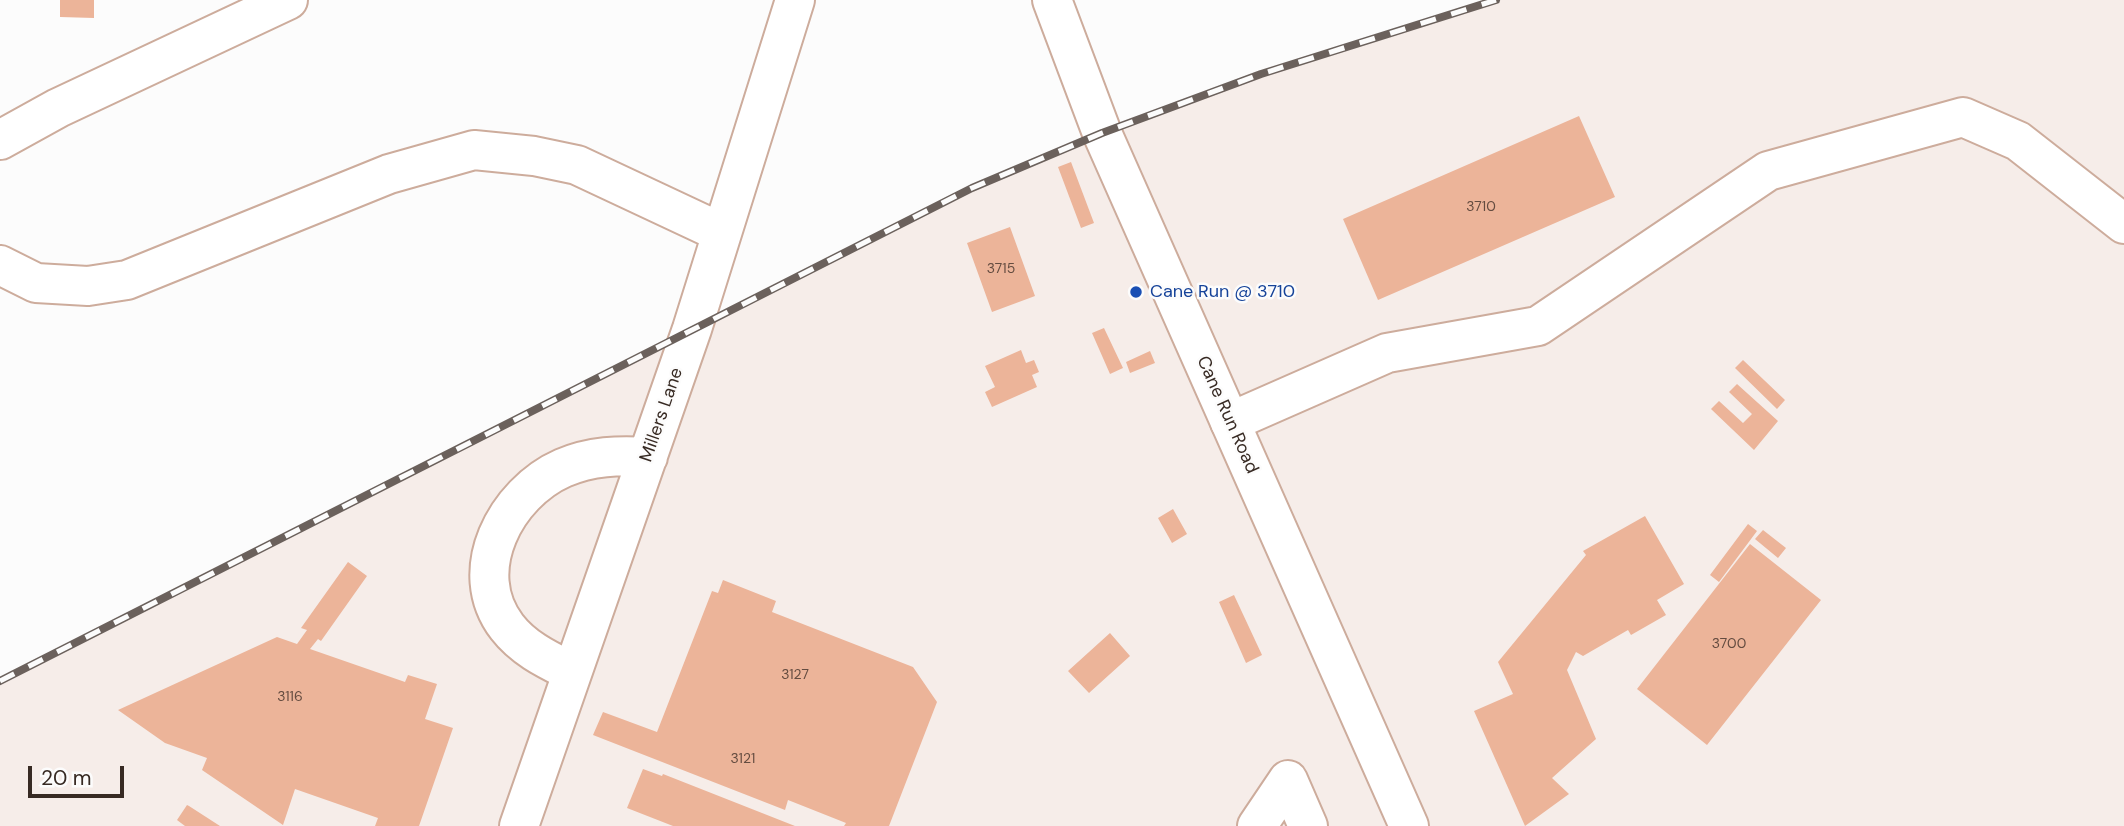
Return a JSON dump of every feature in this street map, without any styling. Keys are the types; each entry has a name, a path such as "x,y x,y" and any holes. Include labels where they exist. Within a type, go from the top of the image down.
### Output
{"main road":[{"path":"0,140 58,108 288,0"},
{"name":"Millers Lane","path":"519,826 648,457 795,0"},
{"name":"Cane Run Road","path":"1052,0 1102,133 1409,826"},
{"path":"1230,422 1387,353 1538,326 1768,171 1963,117 2018,141 2124,224"},
{"path":"0,265 36,284 88,286 127,280 389,174 474,150 534,156 577,165 722,233"},
{"path":"0,297 57,285"},
{"path":"572,673 534,653 506,626 488,589 493,543 521,497 563,468 608,455 648,457"},
{"path":"1257,826 1289,780 1308,826"}],"shaded area":[{"path":"1496,0 2124,0 2124,826 0,826 0,681 972,188 1102,133 1261,74"}],"building":[{"path":"60,0 94,0 94,18 60,17"},
{"path":"1579,116 1615,197 1378,300 1343,219"},
{"path":"1071,162 1094,223 1081,228 1058,167"},
{"path":"1010,227 1035,296 992,312 967,243"},
{"path":"1104,328 1123,368 1110,374 1092,333"},
{"path":"1021,350 1026,363 1034,360 1039,372 1032,375 1037,387 992,407 985,392 995,387 985,366"},
{"path":"1150,351 1155,363 1130,373 1126,362"},
{"path":"1743,360 1785,400 1777,409 1735,368"},
{"path":"1737,384 1778,421 1754,450 1711,409 1719,401 1743,423 1752,414 1729,392"},
{"path":"1173,509 1187,534 1172,543 1158,518"},
{"path":"1645,516 1684,584 1657,600 1666,615 1631,635 1628,630 1583,656 1576,652 1567,670 1596,739 1552,778 1569,794 1525,826 1474,711 1513,694 1498,662 1586,555 1583,551"},
{"path":"1748,524 1757,531 1719,582 1710,575"},
{"path":"1763,530 1786,548 1778,558 1755,539"},
{"path":"1750,544 1821,600 1707,745 1637,689"},
{"path":"348,562 367,576 321,641 318,639 310,649 405,682 408,675 437,684 425,719 453,728 419,826 375,826 378,818 295,789 283,825 202,770 207,758 165,743 118,710 277,637 297,644 307,630 301,628"},
{"path":"723,580 776,601 772,612 913,667 937,702 889,826 844,826 846,823 788,800 785,810 593,735 603,712 657,732 712,591 718,593"},
{"path":"1234,595 1262,655 1246,663 1219,602"},
{"path":"1110,633 1130,656 1089,693 1068,671"},
{"path":"643,769 662,776 663,774 795,826 673,826 627,808"},
{"path":"187,805 220,826 185,826 177,820"}],"railway":[{"path":"0,681 972,188 1102,133 1261,74 1496,0"}],"place":[{"name":"Cane Run @ 3710","path":"1136,292"}]}
